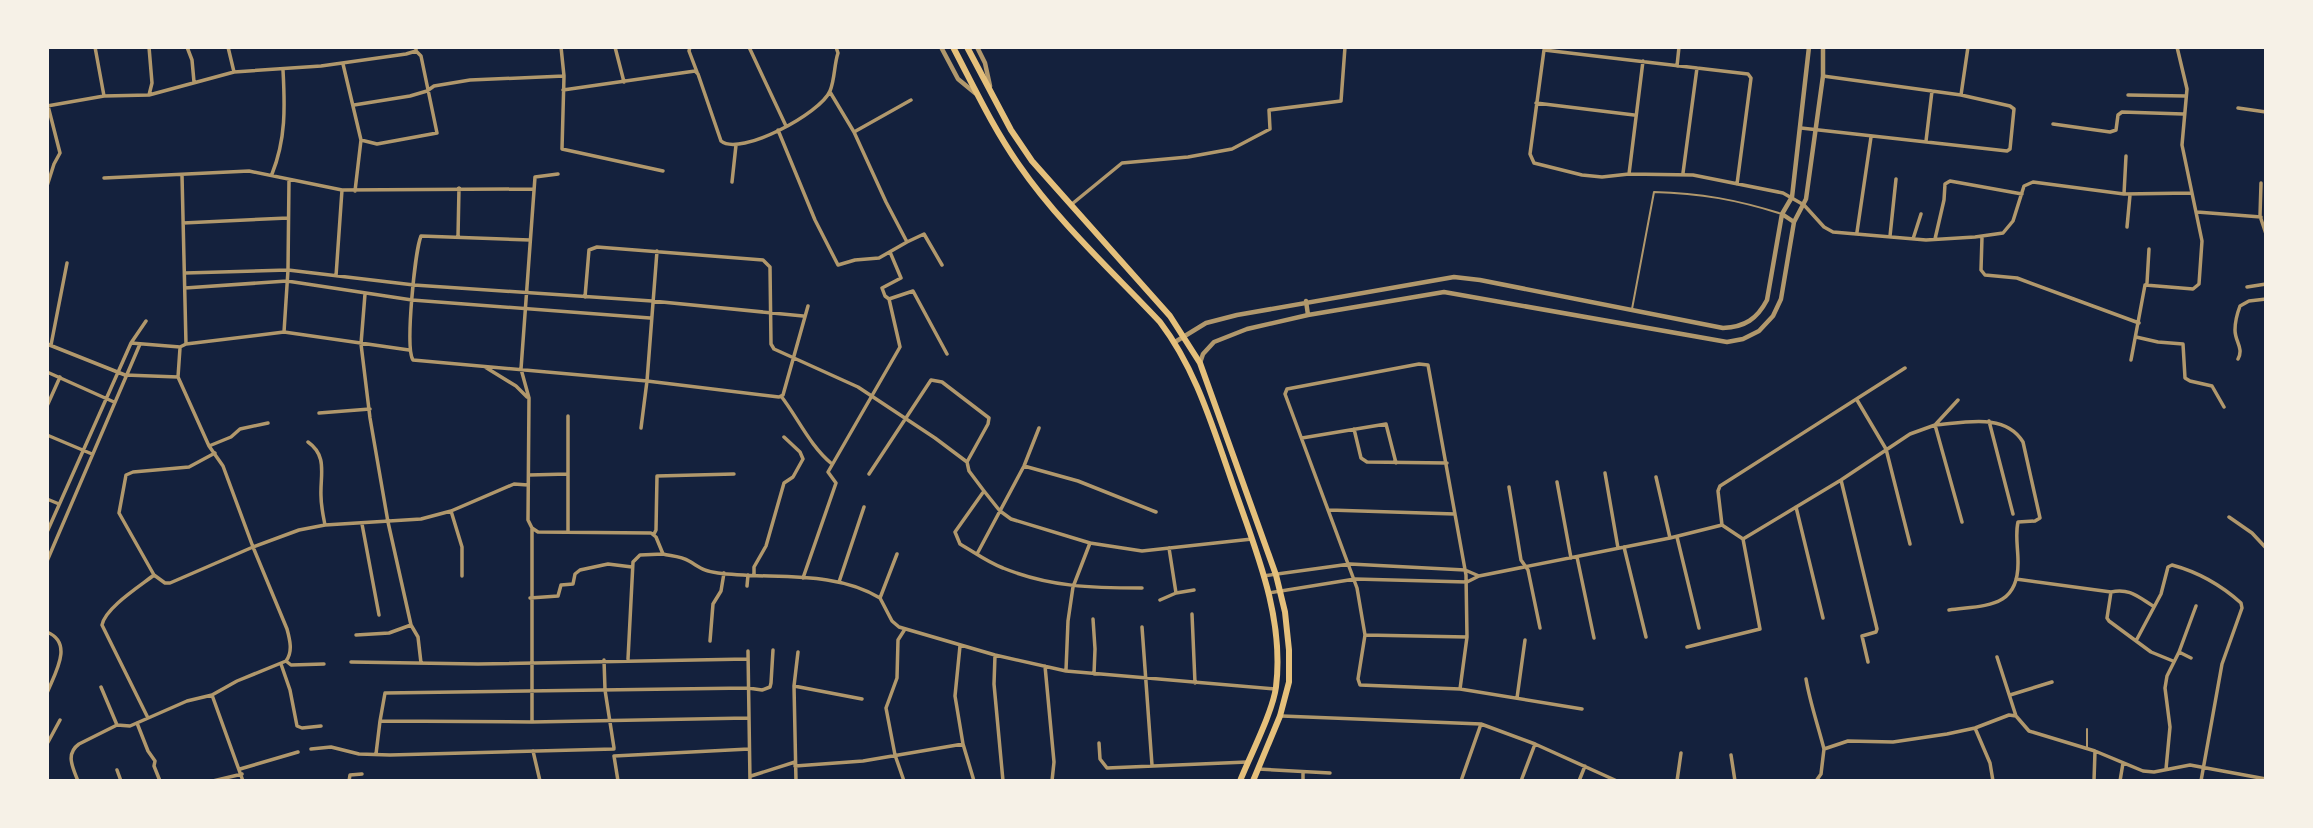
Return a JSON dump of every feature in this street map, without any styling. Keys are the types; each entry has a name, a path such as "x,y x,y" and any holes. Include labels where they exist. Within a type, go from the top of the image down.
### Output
{"main road":[{"path":"953,47 1020,167 1160,322 1175,342 1194,377 1269,593 1278,652 1276,689 1240,781"},
{"path":"967,47 1032,161 1170,316 1200,363 1276,575 1290,650 1289,681 1280,716 1253,781"}],"street":[{"path":"95,47 104,96"},
{"path":"149,47 152,83 149,95"},
{"path":"187,47 192,60 194,82"},
{"path":"228,47 234,72"},
{"path":"561,47 564,76 562,149 663,171"},
{"path":"615,47 624,82"},
{"path":"690,47 689,51 720,141 725,145 745,144 803,119 830,92 837,50 842,47"},
{"path":"749,47 786,126"},
{"path":"941,47 958,79 978,96"},
{"path":"977,47 985,63 992,95"},
{"path":"1071,206 1122,163 1188,157 1232,149 1270,129 1269,110 1341,101 1345,47"},
{"path":"1677,66 1679,47"},
{"path":"1175,342 1206,323 1306,301 1454,277 1723,328 1750,322 1760,313 1767,300 1782,214 1792,197 1809,47"},
{"path":"1200,363 1207,348 1224,336 1308,315 1444,292 1727,342 1744,339 1766,324 1781,299 1794,222 1804,205 1816,130 1823,47"},
{"path":"1961,95 1968,47"},
{"path":"2147,283 2193,289 2198,287 2202,241 2197,212 2190,193 2189,167 2182,145 2187,89 2177,47"},
{"path":"1737,184 1751,78 1748,74 1543,48 1530,154 1534,163 1602,177 1683,174 1737,184 1792,197 1833,232 1913,239 1982,236 2004,232 2013,220 2024,186 2032,182 2127,195 2190,193"},
{"path":"47,186 54,164 61,153 48,106 104,96 149,95 234,72 343,64 416,49 421,56 437,133 377,144 361,141"},
{"path":"1629,174 1634,115 1643,61"},
{"path":"343,64 361,141 355,191"},
{"path":"1683,174 1697,68"},
{"path":"272,175 280,154 286,116 283,70"},
{"path":"563,89 696,72"},
{"path":"354,105 410,96 434,86 470,80 564,76"},
{"path":"1801,128 2007,151 2010,149 2014,110 2010,106 1961,95 1822,76"},
{"path":"1926,141 1932,91"},
{"path":"830,92 854,132 907,242"},
{"path":"2128,95 2185,96"},
{"path":"854,132 911,100"},
{"path":"1536,103 1634,115"},
{"path":"2238,108 2266,111"},
{"path":"2053,124 2114,132 2118,115 2122,112 2183,114"},
{"path":"778,130 815,220 838,265 868,258 873,260 924,234 942,265"},
{"path":"1857,233 1871,137"},
{"path":"732,182 736,145"},
{"path":"2126,156 2127,227"},
{"path":"104,178 249,171 355,191 533,189"},
{"path":"182,174 186,344"},
{"path":"532,722 531,528 528,520 529,398 521,369 533,189 536,176 558,174"},
{"path":"1890,236 1896,179"},
{"path":"284,332 289,180"},
{"path":"1935,239 1945,184 1950,181 2022,194"},
{"path":"2261,183 2261,217 2266,234"},
{"path":"458,237 460,188"},
{"path":"336,275 342,190"},
{"path":"2197,212 2261,217"},
{"path":"1782,214 1794,222"},
{"path":"1913,239 1921,214"},
{"path":"183,223 288,218"},
{"path":"530,240 421,236 412,300 409,350 411,358 416,362 521,369 781,396"},
{"path":"1982,236 1981,270 1985,275 2017,278 2138,323"},
{"path":"585,297 589,250 592,248 763,260 770,267 772,346 778,352 873,396 906,418 967,463 1000,511 1012,519 1090,543 1142,551 1252,539"},
{"path":"2131,360 2147,283 2149,249"},
{"path":"641,428 657,251"},
{"path":"890,252 901,278 882,288 884,296 890,299 913,291 947,354"},
{"path":"67,263 49,345 125,374 178,377"},
{"path":"185,273 288,270 414,285 652,301 804,317"},
{"path":"185,288 287,281 412,300 650,317"},
{"path":"2247,287 2266,284"},
{"path":"365,293 362,344 370,409 388,522 411,625 418,637 421,663"},
{"path":"803,578 836,483 828,473 900,347 890,299"},
{"path":"2238,359 2241,348 2235,327 2240,306 2249,301 2266,299"},
{"path":"1306,301 1308,315"},
{"path":"808,306 781,396 795,420 823,457 832,464"},
{"path":"47,532 105,397 131,343 146,321"},
{"path":"131,343 180,347 186,344 284,332 409,350"},
{"path":"2136,337 2184,345 2185,377 2190,381 2212,386 2224,407"},
{"path":"47,561 140,344"},
{"path":"180,347 178,377 209,446 234,491 253,547 287,629 290,652 283,663 297,726 321,726"},
{"path":"1460,689 1467,637 1467,582 1428,365 1419,364 1287,388 1285,394 1355,579 1365,635 1358,679 1360,685 1460,689 1582,709"},
{"path":"483,366 516,386 529,398"},
{"path":"1722,525 1718,491 1720,486 1906,368"},
{"path":"47,372 114,402"},
{"path":"47,406 60,377"},
{"path":"870,474 931,380 942,382 989,418 967,463"},
{"path":"1857,400 1886,449 1910,544"},
{"path":"1935,425 1958,400"},
{"path":"319,413 370,409"},
{"path":"568,416 568,532"},
{"path":"1989,421 2013,514"},
{"path":"1743,539 1841,480 1910,434 1935,425 1989,421 2000,424 2020,437 2040,511 2039,520 2018,522 2018,565 2015,579 2004,600 1949,610"},
{"path":"209,446 230,437 240,429 268,423"},
{"path":"1302,438 1385,424 1396,463"},
{"path":"1935,425 1962,522"},
{"path":"977,554 1024,466 1040,428"},
{"path":"1354,429 1362,460 1369,463 1447,463"},
{"path":"47,435 92,454"},
{"path":"747,586 766,546 784,483 793,477 803,459 800,452 784,437"},
{"path":"308,442 318,451 322,461 321,496 325,525"},
{"path":"215,453 189,467 133,471 126,475 119,513 154,575 165,583 299,530 325,525 421,519 451,511 514,484 528,485"},
{"path":"1024,466 1078,481 1156,512"},
{"path":"1605,473 1618,548"},
{"path":"529,475 568,474"},
{"path":"663,554 654,534 657,476 734,474"},
{"path":"1656,477 1670,538"},
{"path":"1841,480 1877,629 1876,632 1862,636 1868,662"},
{"path":"1557,482 1571,558"},
{"path":"1509,487 1521,560 1528,570 1540,628"},
{"path":"984,491 955,532 960,544 1003,568 1041,580 1073,587 1142,588"},
{"path":"47,499 59,504"},
{"path":"839,582 864,507"},
{"path":"1796,507 1823,618"},
{"path":"1329,510 1455,514"},
{"path":"451,511 462,547 462,576"},
{"path":"2229,517 2266,548"},
{"path":"362,524 379,615"},
{"path":"1269,593 1355,579 1467,582 1479,576 1677,537 1722,525 1743,539 1760,629 1687,647"},
{"path":"531,528 538,531 654,534"},
{"path":"1677,537 1699,628"},
{"path":"1066,671 1068,621 1073,587 1090,543"},
{"path":"1624,547 1646,637"},
{"path":"1169,548 1175,593"},
{"path":"628,660 632,567 635,557 663,554 689,561 698,568 724,573 839,582 880,598 892,621 905,629 960,646 1066,671 1195,683 1254,685 1276,689"},
{"path":"880,598 897,554"},
{"path":"1577,557 1594,638"},
{"path":"530,598 558,596 561,585 573,584 575,574 580,570 608,564 632,567"},
{"path":"1263,576 1350,564 1465,570 1479,576"},
{"path":"2137,639 2161,594 2168,567 2172,565 2224,588 2241,603 2242,608 2222,664 2201,781"},
{"path":"710,641 713,604 720,591 724,573"},
{"path":"148,718 102,625 103,618 112,609 154,575"},
{"path":"2015,579 2111,592 2123,589 2153,606"},
{"path":"1160,600 1175,593 1194,590"},
{"path":"2111,592 2107,618 2157,655 2173,661"},
{"path":"2166,769 2170,727 2165,688 2196,606"},
{"path":"1192,614 1195,683"},
{"path":"1093,619 1094,674"},
{"path":"356,635 389,634 411,625"},
{"path":"1142,627 1152,765"},
{"path":"904,781 895,755 887,705 897,678 898,640 905,629"},
{"path":"47,632 58,638 62,645 61,657 47,693"},
{"path":"1365,635 1467,637"},
{"path":"1517,698 1525,640"},
{"path":"960,646 956,696 963,744 974,781"},
{"path":"748,650 750,778 795,764 863,761 963,744"},
{"path":"376,754 384,696 389,693 748,688 762,690 770,687 773,650"},
{"path":"796,781 794,686 798,652"},
{"path":"2179,652 2190,658"},
{"path":"995,655 994,684 1003,781"},
{"path":"1997,657 2016,716 2029,730 2095,751 2143,771 2190,765 2266,779"},
{"path":"351,662 748,659"},
{"path":"604,660 605,690 618,781"},
{"path":"78,781 71,761 74,748 117,725 128,727 187,701 212,695 237,681 283,663 324,664"},
{"path":"1045,666 1053,748 1052,781"},
{"path":"1806,679 1824,749 1821,774 1816,781"},
{"path":"2010,695 2052,682"},
{"path":"794,686 862,699"},
{"path":"100,687 117,725"},
{"path":"212,695 243,780"},
{"path":"1824,749 1848,741 1893,743 1975,728 2009,715 2016,716"},
{"path":"1280,716 1480,724 1535,744 1617,781"},
{"path":"380,721 532,722 748,718"},
{"path":"47,744 60,720"},
{"path":"137,723 155,761 160,781"},
{"path":"1461,781 1480,724"},
{"path":"1975,728 1990,763 1993,781"},
{"path":"1099,743 1100,759 1107,768 1247,762"},
{"path":"1521,781 1535,744"},
{"path":"311,749 331,747 359,754 376,754 614,749"},
{"path":"614,756 749,748"},
{"path":"533,751 540,781"},
{"path":"2094,781 2095,751"},
{"path":"213,781 298,752"},
{"path":"1677,781 1681,754"},
{"path":"1731,755 1735,781"},
{"path":"2120,781 2123,763"},
{"path":"1579,781 1585,766"},
{"path":"1258,769 1330,773"},
{"path":"117,770 121,781"},
{"path":"1303,772 1303,781"},
{"path":"349,781 350,775 362,774"}],"lane":[{"path":"1632,310 1654,192 1694,193 1739,201 1782,214"},
{"path":"2087,729 2087,749"}]}
